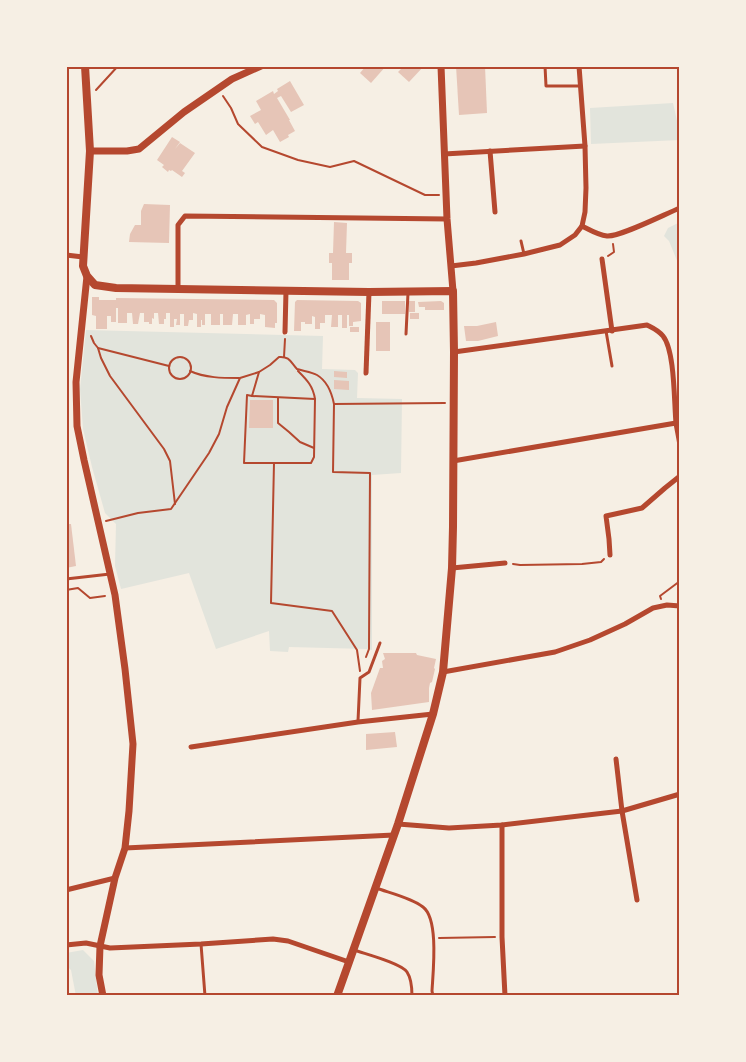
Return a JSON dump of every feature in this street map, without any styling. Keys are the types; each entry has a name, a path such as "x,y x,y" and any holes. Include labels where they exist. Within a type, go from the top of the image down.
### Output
{"main road":[{"path":"84,66 90,151 83,266 86,276 96,285 103,287 178,290 453,291 452,568 443,672 433,714 398,824 337,996"}],"street":[{"path":"90,151 127,151 138,149 184,112 232,79 261,66"},
{"path":"440,66 447,219 453,291"},
{"path":"451,266 524,254 560,245 575,235 582,226 585,212 586,188 579,66"},
{"path":"444,154 585,146"},
{"path":"490,151 495,212"},
{"path":"582,226 597,234 608,236 620,234 680,208"},
{"path":"178,290 178,225 185,216 447,219"},
{"path":"66,255 84,257"},
{"path":"602,259 609,331"},
{"path":"86,276 76,382 77,426 115,595 134,744 124,848 115,878 100,946 99,975 103,996"},
{"path":"286,291 286,332"},
{"path":"366,372 369,292"},
{"path":"454,352 647,325 656,329 664,337 670,350 676,423 680,446"},
{"path":"453,461 676,423"},
{"path":"610,554 606,516 642,508 680,476"},
{"path":"452,568 505,563"},
{"path":"443,672 555,652 590,640 625,624 653,608 667,605 680,606"},
{"path":"191,746 358,722 433,714"},
{"path":"616,759 622,811 637,900"},
{"path":"398,824 449,828 502,825 622,811 680,794"},
{"path":"502,825 502,937 505,996"},
{"path":"124,848 394,835"},
{"path":"66,890 115,878"},
{"path":"66,945 86,943 110,948 273,939 288,941 349,962"}],"lane":[{"path":"545,66 546,86 580,86"},
{"path":"521,241 524,254"},
{"path":"406,334 408,292"},
{"path":"609,331 612,366"},
{"path":"66,579 110,574"},
{"path":"358,722 360,678 369,672 380,643"},
{"path":"376,888 415,902 429,913 435,950 433,996"},
{"path":"200,944 205,996"},
{"path":"353,950 402,968 407,972 412,996"}],"path":[{"path":"87,99 118,66"},
{"path":"218,89 238,124 262,147 298,160 330,167 354,162 426,195 446,195"},
{"path":"602,259 614,252 612,235"},
{"path":"81,330 89,334 98,348 110,376 164,449 172,470 175,504"},
{"path":"284,357 286,332"},
{"path":"98,348 169,366"},
{"path":"180,357 187,360 190,371 184,379 177,379 171,376 168,370 173,360 180,357"},
{"path":"190,371 217,377 240,378 259,372 276,359 284,357 291,361 311,385 315,399 314,457 311,463 244,463 247,395 315,399"},
{"path":"297,369 318,375 332,394 334,404 333,472 370,473 368,649 364,664 359,666"},
{"path":"252,396 259,372"},
{"path":"98,522 138,513 170,509 175,504 209,453 219,434 227,407 240,378"},
{"path":"278,398 278,423 300,442 314,448"},
{"path":"334,404 453,403"},
{"path":"274,464 271,603 332,611 357,650 360,678"},
{"path":"505,563 520,566 582,564 601,562 610,554"},
{"path":"662,606 660,596 680,581"},
{"path":"66,590 78,588 90,598 115,595"},
{"path":"434,938 502,937"}],"shaded area":[{"path":"673,103 680,140 591,144 590,108"},
{"path":"680,222 680,268 669,241 664,236 668,228"},
{"path":"86,330 323,336 322,369 355,370 358,373 357,398 402,399 401,473 372,475 372,650 289,647 288,652 270,651 269,631 216,649 189,573 121,589 115,566 116,524 105,513 83,429 80,389"},
{"path":"83,950 94,961 98,996 76,996 71,970 66,965 66,953"}],"building":[{"path":"366,66 386,66 371,83 360,73"},
{"path":"404,66 424,66 409,82 398,72"},
{"path":"456,66 485,66 487,113 459,115"},
{"path":"290,81 304,105 291,112 281,96 277,98 295,131 280,142 273,130 266,135 258,122 255,124 250,116 261,110 256,101 273,91 274,94 278,91 277,89"},
{"path":"172,137 180,142 175,149 180,143 195,153 182,171 185,173 182,177 172,170 168,172 162,167 164,165 157,160"},
{"path":"144,204 170,205 169,243 129,242 130,234 135,225 141,225 141,211"},
{"path":"334,222 347,223 346,253 352,253 352,263 349,263 349,280 332,280 332,263 329,263 329,253 333,253"},
{"path":"92,297 99,297 99,300 116,300 116,298 274,300 277,303 277,323 275,323 275,328 265,327 265,315 260,314 260,319 254,319 254,324 250,324 250,314 246,315 246,325 238,325 238,314 233,314 232,325 223,325 223,314 220,314 220,325 211,325 211,314 205,314 205,325 202,325 201,320 201,327 197,327 197,314 193,313 193,320 189,320 188,326 184,326 184,314 180,314 180,325 176,325 177,319 174,319 174,327 170,327 170,313 166,313 164,324 159,324 158,313 154,313 152,324 149,324 149,322 144,322 144,313 140,313 138,324 133,324 132,313 127,313 127,323 118,323 118,308 116,308 116,322 111,322 111,316 107,316 107,329 96,329 96,316 92,315"},
{"path":"297,300 358,301 361,303 361,321 353,322 353,326 349,326 349,315 347,315 347,328 342,328 342,315 338,315 338,327 331,327 332,315 325,315 325,323 320,323 320,329 315,329 315,317 312,316 312,324 301,322 301,331 294,331 295,302"},
{"path":"382,301 405,301 405,314 382,314"},
{"path":"409,301 415,301 415,312 409,312"},
{"path":"441,301 444,303 444,310 425,310 425,307 419,307 418,302"},
{"path":"410,313 419,313 419,319 410,319"},
{"path":"376,322 390,322 390,351 376,351"},
{"path":"496,322 498,336 478,341 466,341 464,326 477,326"},
{"path":"350,327 359,327 359,332 350,332"},
{"path":"334,371 347,372 347,378 334,377"},
{"path":"334,380 349,381 349,390 334,389"},
{"path":"250,400 273,400 273,428 249,428"},
{"path":"66,524 71,524 76,566 66,568"},
{"path":"383,653 416,653 417,655 436,659 432,682 429,688 429,702 372,710 371,693 380,668 383,668 382,661 385,659"},
{"path":"395,732 397,747 366,750 366,734"}]}
